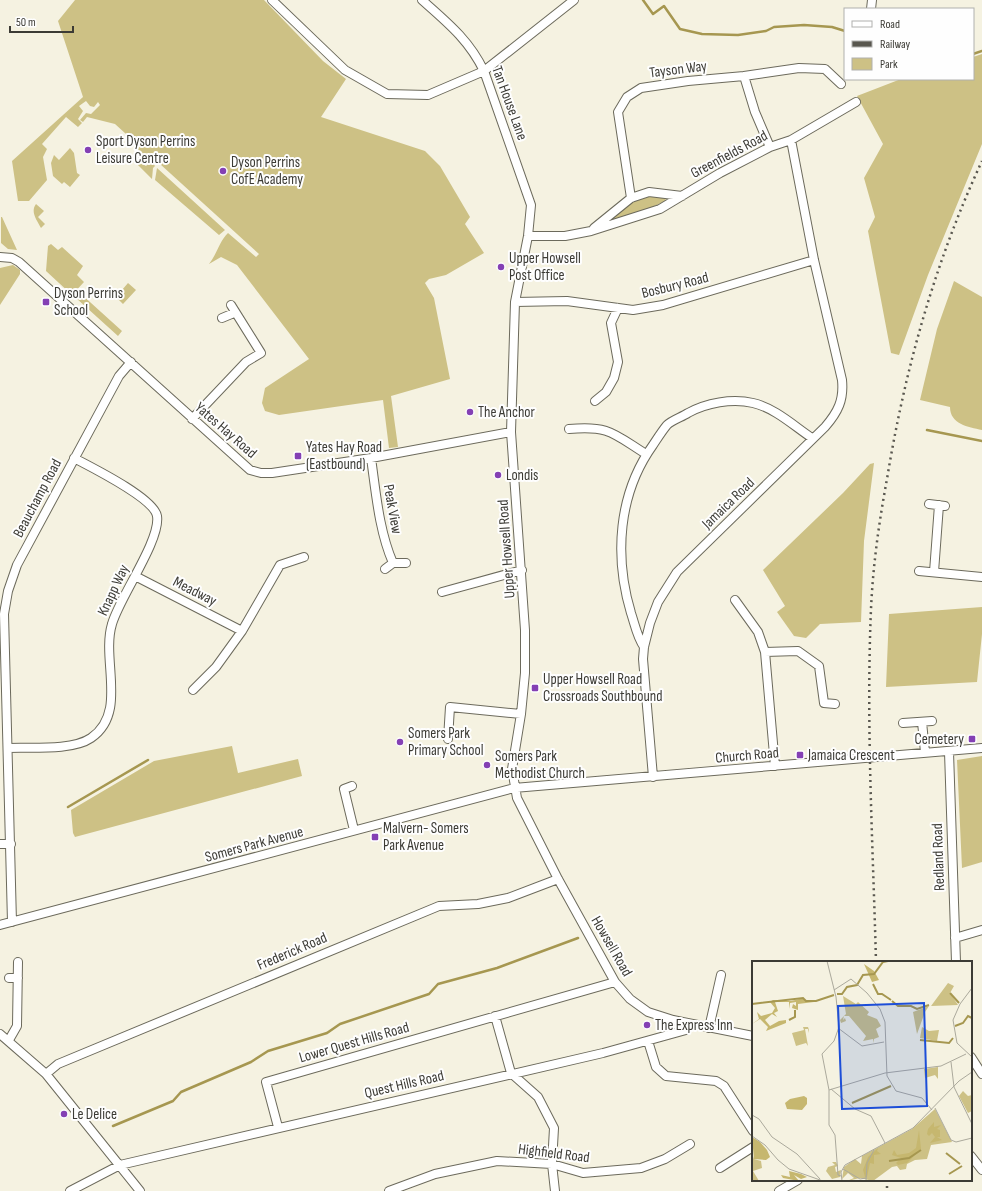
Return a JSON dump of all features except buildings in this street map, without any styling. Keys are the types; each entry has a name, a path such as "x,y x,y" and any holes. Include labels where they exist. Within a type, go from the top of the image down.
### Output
{"street":[{"path":"272,0 345,70 387,94 428,95 484,71 574,0"},
{"name":"Tan House Lane","path":"422,0 451,26 475,52 484,71 531,205 528,236"},
{"name":"Tayson Way","path":"631,198 618,112 627,97 641,88 799,68 825,69 841,84"},
{"path":"744,76 755,112 770,147"},
{"name":"Greenfields Road","path":"528,236 565,236 590,231 660,209 720,173 770,147 791,140 856,102"},
{"name":"Greenfields Road","path":"791,140 814,260"},
{"name":"Greenfields Road","path":"590,231 631,198 649,192 682,196"},
{"name":"Upper Howsell Road","path":"514,788 512,770 521,714 525,673 526,630 511,432 515,302 528,236"},
{"name":"Yates Hay Road","path":"0,257 12,258 19,262 250,470 261,474 370,458 511,432"},
{"name":"Bosbury Road","path":"515,302 567,301 634,310 663,305 814,260"},
{"name":"Jamaica Road","path":"653,777 643,659 644,647 650,623 658,602 677,572 829,423 840,407 843,389 814,260"},
{"path":"595,401 606,392 614,378 618,362 611,323 618,308"},
{"path":"192,419 246,362 263,356 232,309 222,318"},
{"name":"Beauchamp Road","path":"12,922 4,614 8,591 17,565 74,458 119,376 131,362"},
{"path":"644,647 639,640 626,597 620,561 621,527 633,481 646,454 668,425 700,406 732,401 753,403 774,412 812,438"},
{"path":"569,429 595,428 610,431 646,454"},
{"name":"Knapp Way","path":"8,748 76,745 91,738 104,726 110,709 109,644 112,624 155,532 157,516 152,507 142,497 74,458"},
{"name":"Peak View","path":"370,458 383,533 394,563"},
{"path":"929,504 942,505 934,572"},
{"path":"193,690 216,667 242,631 280,565 304,557"},
{"path":"385,569 394,563 406,563"},
{"path":"442,592 522,570"},
{"path":"919,571 982,576"},
{"name":"Meadway","path":"135,576 242,631"},
{"path":"735,600 758,632 765,652 775,766"},
{"path":"765,652 798,651 805,655 819,666 824,703 834,704"},
{"path":"448,739 450,708 521,714"},
{"path":"902,723 932,721"},
{"path":"922,722 924,752"},
{"name":"Church Road","path":"514,788 982,748"},
{"name":"Redland Road","path":"949,752 956,961"},
{"path":"352,786 344,789 354,830"},
{"name":"Somers Park Avenue","path":"0,925 514,788"},
{"name":"Howsell Road","path":"514,788 520,804 558,879 615,982 630,999 648,1012 673,1020 752,1036"},
{"path":"0,844 11,844"},
{"name":"Frederick Road","path":"46,1074 58,1064 192,1007 439,906 478,904 508,898 558,879"},
{"path":"955,938 982,930"},
{"path":"9,1040 17,1026 18,962"},
{"path":"709,1028 721,975"},
{"path":"9,978 18,978"},
{"name":"Lower Quest Hills Road","path":"278,1127 266,1082 615,982"},
{"path":"494,1016 511,1074 538,1097 554,1128 552,1164 555,1191"},
{"name":"Quest Hills Road","path":"70,1191 120,1165 648,1041 686,1030 691,1024"},
{"path":"0,1034 9,1040 46,1074 140,1191"},
{"path":"648,1041 656,1067 666,1076 716,1081 724,1086 752,1129"},
{"path":"972,1059 982,1074"},
{"name":"Highfield Road","path":"389,1191 435,1174 497,1161 552,1164 583,1173 641,1168 665,1159 690,1144"},
{"path":"720,1168 752,1149"},
{"path":"972,1157 982,1170"},
{"path":"779,1191 796,1181"}],"green space":[{"name":"Dyson Perrins CofE Academy","path":"75,0 264,0 323,61 346,79 321,117 425,151 440,166 470,217 465,224 484,253 446,275 429,279 425,283 434,298 450,379 391,396 398,447 389,448 383,400 279,415 265,411 262,403 265,388 309,359 237,265 221,257 209,264 222,240 228,233 256,257 259,254 160,164 161,162 154,155 145,163 138,157 137,144 115,124 87,117 83,122 80,120 86,113 91,114 100,105 98,102 94,107 90,106 86,101 79,106 83,111 78,119 82,123 78,127 66,117 42,144 47,149 43,157 47,180 29,201 18,201 12,161 83,97 58,21"},
{"path":"982,54 982,144 928,275 899,355 891,353 868,231 875,217 864,178 883,144 857,96 898,80 974,80 974,57"},
{"path":"70,148 74,153 77,173 80,175 70,187 64,182 62,184 53,176 51,163 54,155 59,160"},
{"path":"151,161 155,166 153,168 152,179 137,164 139,162 146,166"},
{"path":"157,168 225,230 219,235 155,180"},
{"path":"649,196 666,198 665,201 642,212 611,219 633,202"},
{"path":"36,204 44,211 38,217 45,224 41,228 34,213 34,207"},
{"path":"1,217 17,250 8,249 1,243"},
{"path":"51,244 58,250 62,247 83,266 77,275 84,282 72,295 46,271 48,246"},
{"path":"13,265 20,270 20,274 0,305 0,268"},
{"path":"954,281 982,297 982,430 966,426 956,421 951,413 950,407 920,400 937,329"},
{"path":"128,283 136,290 123,304 116,297"},
{"path":"80,293 122,331 118,336 76,298"},
{"path":"874,463 864,541 861,622 820,624 806,638 794,636 777,612 785,606 763,570 843,493 870,464"},
{"path":"982,607 982,634 977,682 886,687 889,614"},
{"path":"232,746 238,773 298,759 302,776 75,837 73,833 71,810 154,761"},
{"path":"982,756 982,862 962,868 957,760"}],"waterway":[{"path":"643,0 653,14 664,6 680,29 702,34 738,35 766,31 774,27 804,25 832,27 844,31"},
{"path":"974,54 982,51"},
{"path":"927,430 982,441"},
{"path":"68,807 148,760"},
{"path":"113,1126 173,1101 181,1092 251,1062 268,1051 327,1033 340,1024 429,994 438,984 497,968 578,938"}],"railway":[{"path":"876,961 870,786 869,697 873,576 881,511 903,397 924,317 950,238 982,161"},
{"path":"887,1181 887,1191"}],"place":[{"name":"Sport Dyson Perrins Leisure Centre","path":"88,150"},
{"name":"Dyson Perrins CofE Academy","path":"223,171"},
{"name":"Upper Howsell Post Office","path":"501,267"},
{"name":"Dyson Perrins School","path":"46,302"},
{"name":"The Anchor","path":"470,412"},
{"name":"Yates Hay Road (Eastbound)","path":"298,456"},
{"name":"Londis","path":"498,475"},
{"name":"Upper Howsell Road Crossroads Southbound","path":"535,688"},
{"name":"Cemetery","path":"972,739"},
{"name":"Somers Park Primary School","path":"400,742"},
{"name":"Jamaica Crescent","path":"800,755"},
{"name":"Somers Park Methodist Church","path":"487,765"},
{"name":"Malvern- Somers Park Avenue","path":"375,837"},
{"name":"The Express Inn","path":"647,1025"},
{"name":"Le Delice","path":"64,1114"}]}
